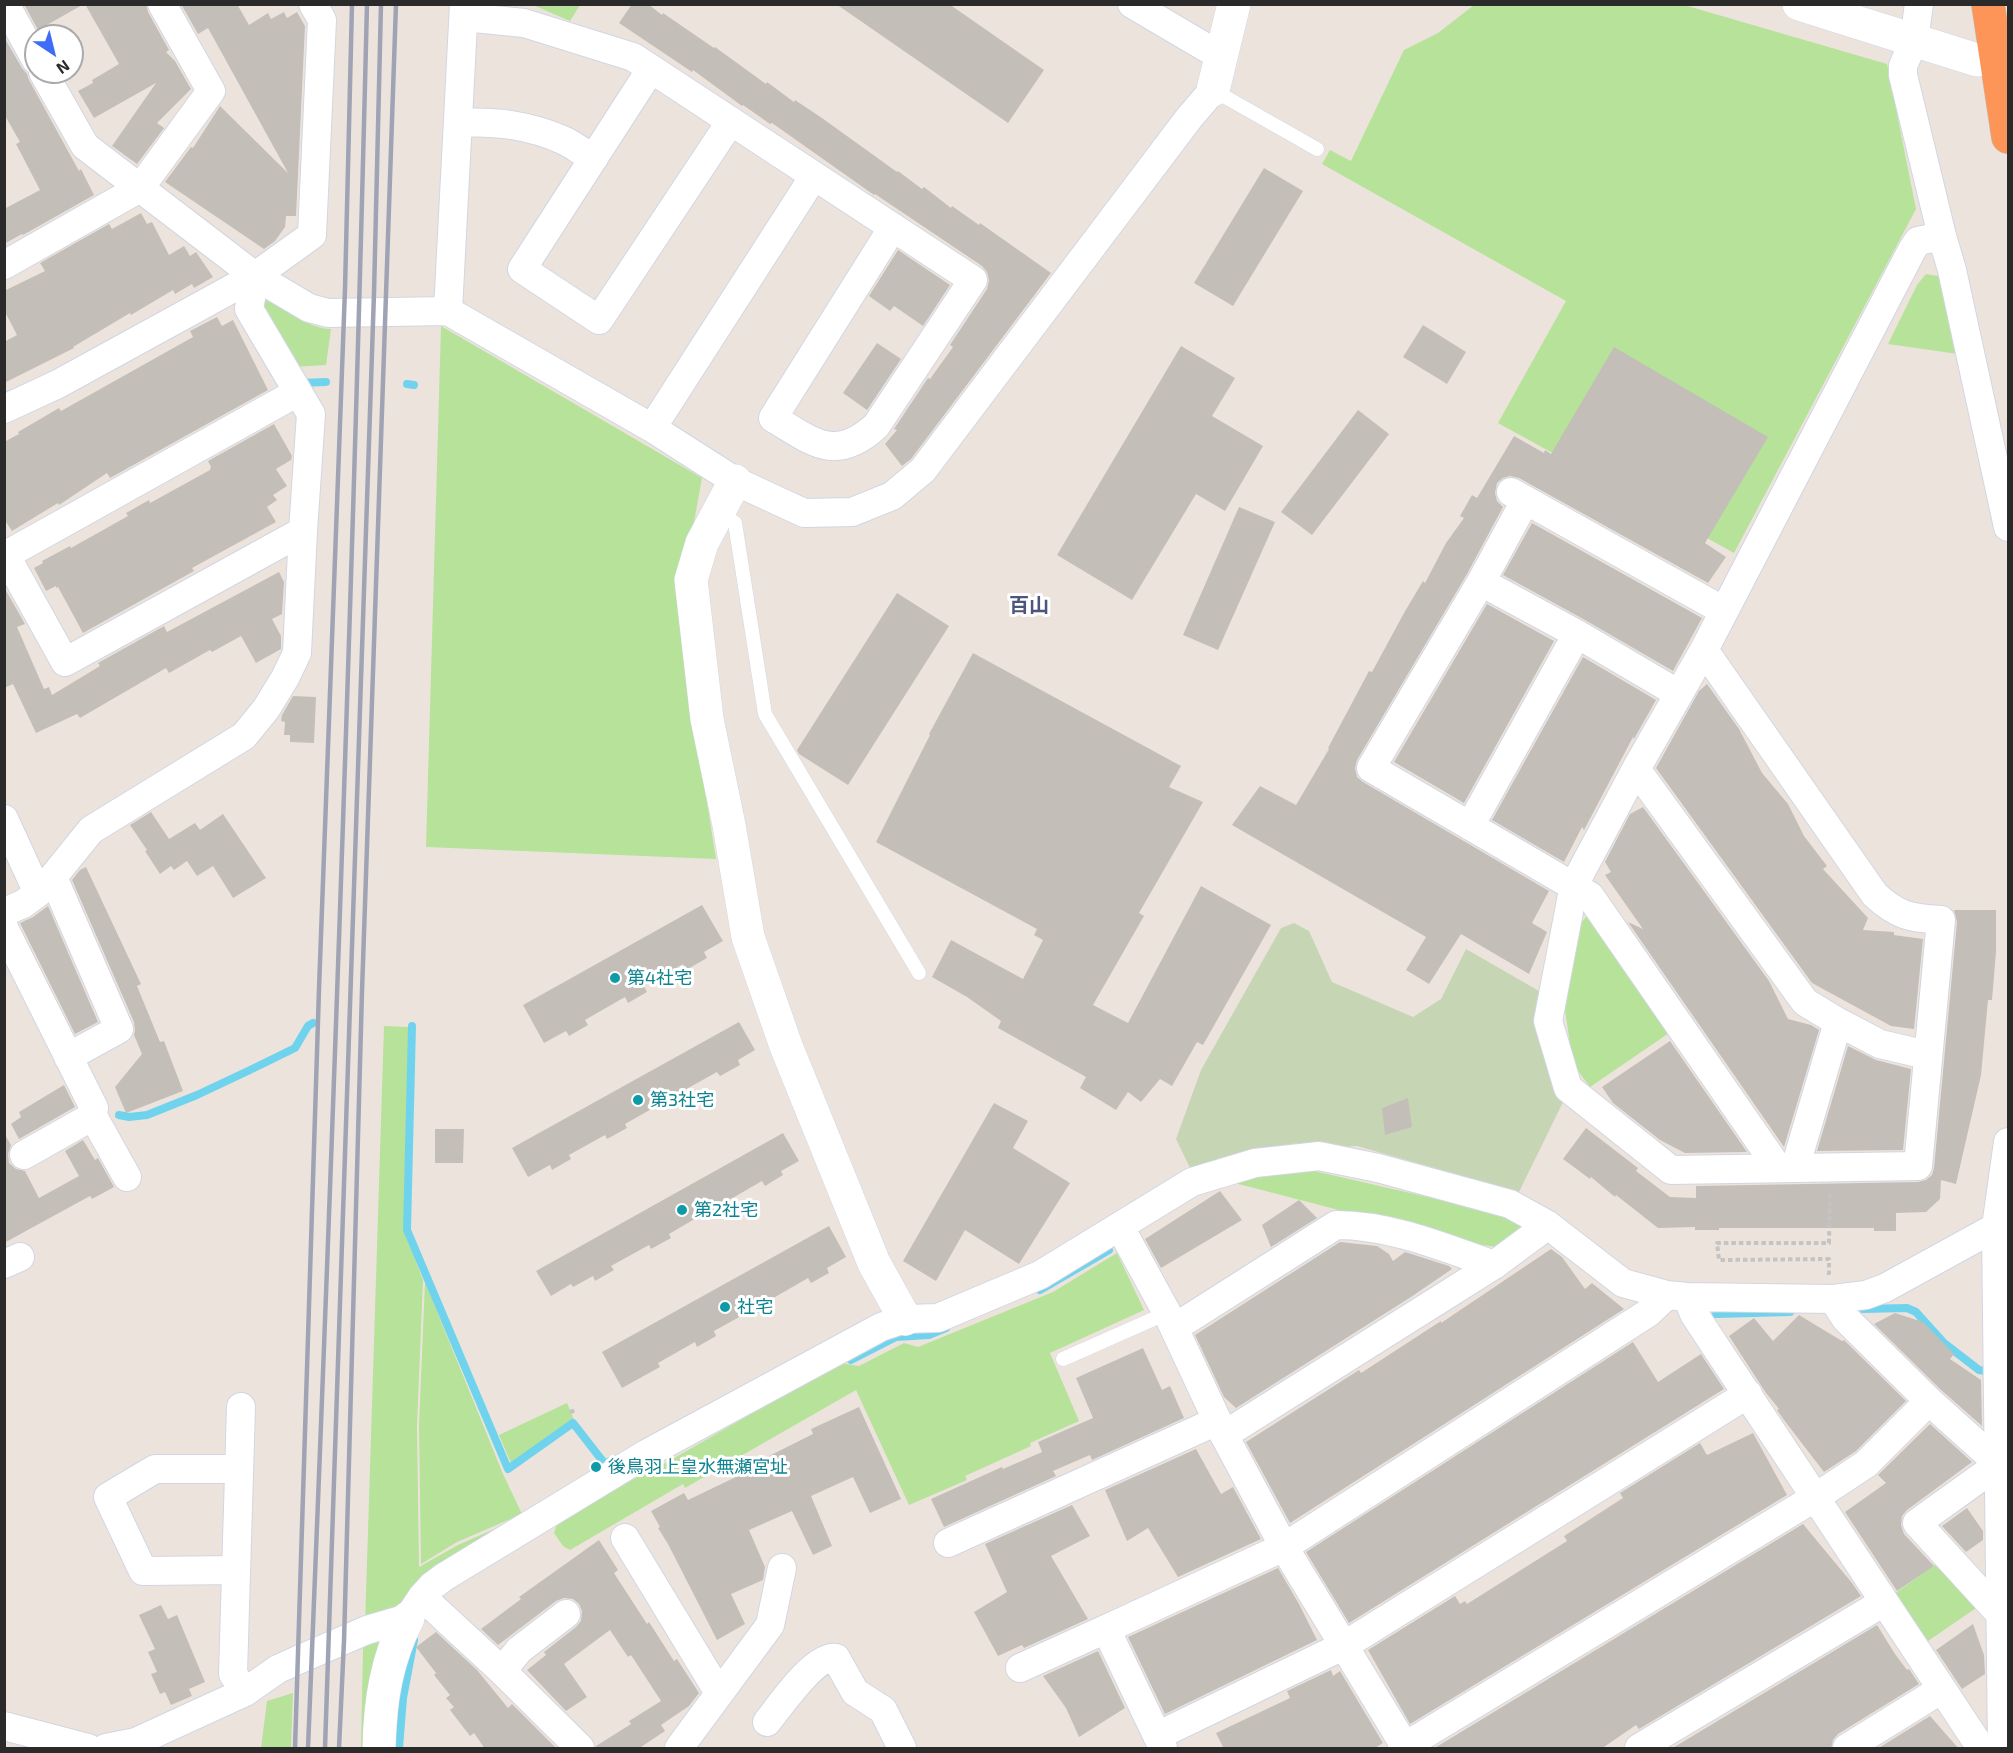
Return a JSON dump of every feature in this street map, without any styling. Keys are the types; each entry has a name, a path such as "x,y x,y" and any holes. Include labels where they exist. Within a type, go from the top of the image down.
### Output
{"highway":[{"path":"1988,4 2008,137"}],"street":[{"path":"5,4 24,38"},
{"path":"4,265 140,188 211,91 162,4"},
{"path":"4,410 58,384 255,276 312,235 322,20 313,4"},
{"path":"1132,4 1222,57"},
{"path":"50,84 85,146 255,276 309,308 328,313 448,311 652,428 735,481 804,513 852,512 892,496 923,470 1189,118 1213,90 1234,4"},
{"path":"1799,4 1977,60"},
{"path":"1919,4 1914,40 1903,66 1903,75 1941,236 1952,270 2008,527"},
{"path":"448,311 464,10 524,23 633,57 893,227 973,280 876,426 862,439 838,447 817,444 773,418 893,227"},
{"path":"651,69 522,269 599,320 731,121"},
{"path":"458,123 489,121 515,124 549,134 594,158"},
{"path":"652,428 814,176"},
{"path":"1704,650 1875,895 1891,910 1914,918 1941,920 1918,1166 1671,1170 1568,1088 1548,1021 1574,885 1636,769 1704,650 1912,250 1918,242 1941,236"},
{"path":"4,912 23,904 45,885 91,830 244,736 266,709 297,653 311,414 249,309 255,276"},
{"path":"298,392 5,554 65,662 303,531"},
{"path":"735,481 702,543 692,580 707,719 729,825 748,937 786,1046 874,1263 905,1319"},
{"path":"1724,611 1517,497 1481,582 1371,768 1590,896 1787,1168"},
{"path":"1481,582 1679,693"},
{"path":"1470,826 1577,634"},
{"path":"1636,769 1805,1002 1880,1044 1927,1055"},
{"path":"4,819 45,885 119,1029 68,1057"},
{"path":"4,928 94,1108 93,1116 127,1177"},
{"path":"1787,1168 1838,1022"},
{"path":"24,1155 93,1116"},
{"path":"2002,1749 1999,1464 2002,1227 2008,1142"},
{"path":"380,1749 380,1717 387,1671 396,1641 415,1608 444,1577 646,1454 880,1327 905,1319 938,1318 1040,1275 1192,1182 1255,1162 1319,1156 1378,1168 1510,1204 1548,1225 1623,1283 1677,1296 1833,1299 1866,1295 1886,1288 2002,1227"},
{"path":"1171,1320 1336,1225 1357,1225 1421,1239 1494,1265"},
{"path":"948,1544 1221,1428 1494,1265 1548,1225"},
{"path":"1120,1227 1171,1320 1221,1428 1284,1547 1345,1645 1404,1748 1816,1497 1866,1464 1929,1401"},
{"path":"1677,1296 1694,1314 1749,1394 1981,1749"},
{"path":"1020,1668 1284,1547 1677,1296"},
{"path":"1833,1299 1846,1319 1929,1401 1999,1464"},
{"path":"1106,1629 1160,1742 1345,1645 1749,1394"},
{"path":"241,1407 233,1674 244,1692"},
{"path":"1999,1464 1917,1523 2001,1615"},
{"path":"236,1570 143,1571 108,1497 155,1468 239,1469"},
{"path":"625,1538 719,1693"},
{"path":"679,1749 770,1625 782,1568"},
{"path":"1650,1746 1884,1602"},
{"path":"415,1608 502,1671 580,1749"},
{"path":"106,1749 136,1742 244,1692 278,1669 415,1608"},
{"path":"502,1671 519,1650 566,1614"},
{"path":"767,1722 813,1667 831,1657 836,1658 855,1692 883,1710 902,1749"},
{"path":"1847,1749 1942,1689"},
{"path":"4,1726 88,1749"}],"lane":[{"path":"1213,90 1317,149"},
{"path":"718,512 735,523 765,714 919,973"},
{"path":"1063,1359 1171,1320"}],"path":[{"path":"1818,1273 1829,1273 1828,1259 1719,1260 1717,1243 1828,1243 1831,1167"},
{"path":"570,1412 576,1410"}],"green space":[{"path":"533,5 580,5 570,21"},
{"path":"1474,5 1684,5 1887,64 1916,209 1734,553 1498,423 1566,301 1322,164 1330,150 1351,161 1404,50 1438,33"},
{"path":"1926,274 1938,276 1943,281 1958,354 1888,344 1917,285"},
{"path":"270,298 306,322 331,329 326,365 292,367 261,315 264,302"},
{"path":"441,326 702,478 689,549 691,701 716,859 426,847"},
{"path":"1593,916 1672,1031 1590,1087 1573,1064 1565,1010 1572,959 1582,922 1586,917"},
{"path":"1294,923 1309,931 1332,982 1413,1017 1441,999 1466,949 1539,991 1565,1098 1519,1192 1357,1146 1319,1149 1193,1174 1176,1139 1201,1070 1281,928"},
{"path":"384,1026 409,1027 404,1231 423,1280 417,1426 419,1567 458,1545 517,1519 399,1613 365,1625"},
{"path":"1314,1171 1502,1214 1526,1229 1497,1247 1462,1242 1231,1182 1266,1172"},
{"path":"1117,1253 1144,1310 1050,1353 1079,1421 965,1476 967,1480 909,1505 856,1390 685,1488 683,1484 570,1550 563,1546 554,1533 557,1524 840,1363 859,1366 904,1343 918,1347 1053,1292"},
{"path":"425,1282 503,1474 522,1514 457,1542 421,1564 419,1426"},
{"path":"567,1403 574,1420 511,1463 499,1435"},
{"path":"1935,1565 1979,1606 1928,1641 1891,1596"},
{"path":"383,1640 370,1748 361,1748 363,1647"},
{"path":"293,1693 291,1748 261,1748 267,1701"}],"building":[{"path":"24,4 84,4 49,24 35,24"},
{"path":"85,4 146,4 169,50 166,52 175,61 191,89 157,123 164,128 137,164 112,146 156,83 94,118 78,91 119,64"},
{"path":"181,4 237,4 249,25 268,13 271,19 284,12 287,18 297,12 305,26 296,216 286,216 285,227 275,241 264,249 165,182 191,147 193,148 220,106 288,173 208,28 198,34"},
{"path":"632,4 648,4 662,15 663,13 766,84 767,82 794,102 795,100 822,118 922,189 924,187 951,208 952,206 979,225 980,223 1051,273 911,459 902,466 885,444 897,430 894,429 928,378 930,379 953,347 950,345 987,289 989,280 987,272 982,266 874,195 772,123 770,124 742,106 693,70 692,72 619,23"},
{"path":"836,4 949,4 1044,70 1008,123"},
{"path":"4,37 24,70 24,84 31,84 94,195 4,244 4,209 40,190 16,144 20,142 4,114"},
{"path":"1264,168 1303,191 1233,306 1194,283"},
{"path":"141,213 147,224 152,222 169,255 184,246 190,256 196,252 213,277 194,288 192,284 175,294 173,290 131,315 130,313 74,348 4,383 4,342 17,335 4,310 4,291 45,271 40,263 109,224 112,229"},
{"path":"898,250 950,285 923,326 894,306 890,311 869,296"},
{"path":"217,317 222,326 233,320 268,390 110,478 107,473 59,505 58,503 12,531 4,519 4,442 59,408 61,411 193,337 190,331"},
{"path":"1423,325 1466,352 1447,384 1403,357"},
{"path":"877,343 901,359 867,410 843,393"},
{"path":"1181,346 1235,378 1212,416 1263,446 1225,511 1196,494 1132,600 1057,555"},
{"path":"1614,347 1768,437 1705,543 1726,557 1708,583 1519,478 1510,476 1497,483 1495,493 1497,501 1503,507 1467,574 1357,760 1355,768 1357,777 1363,782 1549,891 1532,923 1547,932 1529,974 1461,934 1429,984 1406,970 1426,937 1232,825 1260,786 1296,805 1329,749 1369,671 1372,672 1423,581 1425,583 1446,543 1464,518 1460,516 1472,495 1477,498 1514,436 1544,453 1545,450 1551,454"},
{"path":"1358,410 1389,434 1312,535 1281,512"},
{"path":"274,424 292,456 291,460 276,469 287,486 273,495 277,500 267,507 276,522 192,568 194,571 83,633 58,587 46,591 34,568 43,563 42,561 70,546 71,548 128,516 126,513 149,500 150,503 210,470 208,461"},
{"path":"1239,507 1275,522 1218,650 1183,635"},
{"path":"1532,523 1702,618 1673,671 1503,575"},
{"path":"279,572 284,582 282,614 272,619 281,636 281,649 256,663 241,636 169,673 166,668 80,718 77,714 36,733 13,684 4,688 4,587 25,624 17,627 44,689 49,687 52,695 100,666 98,663 164,626 167,632"},
{"path":"897,593 949,626 848,785 799,754 797,750"},
{"path":"1487,604 1554,641 1464,803 1394,762"},
{"path":"973,653 1181,766 1169,787 1203,802 1139,913 1144,916 1093,1005 1128,1023 1201,886 1271,925 1203,1045 1197,1042 1172,1086 1160,1079 1141,1102 1128,1092 1116,1110 1080,1088 1086,1077 998,1028 1001,1021 967,997 932,977 951,940 1023,979 1043,940 1034,935 1037,929 876,842 929,734"},
{"path":"1583,657 1656,700 1564,862 1492,820"},
{"path":"1707,684 1739,729 1762,773 1788,804 1804,836 1827,866 1823,869 1868,918 1863,930 1894,932 1894,935 1923,939 1914,1029 1891,1026 1812,983 1656,768 1699,691"},
{"path":"293,696 316,697 314,743 290,742 290,735 284,735 285,722 281,721 282,715"},
{"path":"1643,807 1769,981 1788,1019 1811,1025 1819,1030 1784,1147 1628,922 1643,929 1605,875 1611,872 1605,862 1630,814"},
{"path":"151,812 169,839 195,823 200,830 223,814 266,878 233,898 213,866 197,876 187,861 174,870 171,866 160,874 130,825"},
{"path":"86,867 141,984 137,986 160,1042 164,1041 183,1091 126,1113 115,1087 142,1054 134,1035 134,1022 72,880 80,870"},
{"name":"第4社宅","path":"702,905 723,941 704,952 707,958 686,970 683,964 644,986 647,992 628,1003 625,997 585,1020 588,1025 569,1036 566,1031 544,1043 523,1005"},
{"path":"48,906 98,1022 75,1034 20,923"},
{"path":"1954,910 1996,910 1996,952 1992,1000 1988,1000 1981,1075 1956,1184 1941,1180 1940,1199 1926,1212 1896,1213 1896,1231 1874,1231 1874,1228 1695,1230 1695,1227 1658,1228 1616,1195 1615,1197 1591,1177 1590,1179 1563,1159 1586,1128 1638,1168 1636,1171 1670,1197 1696,1198 1696,1186 1926,1180 1932,1175 1934,1168 1957,922"},
{"name":"第3社宅","path":"739,1022 755,1050 738,1060 740,1065 720,1076 717,1072 681,1092 683,1097 664,1107 662,1103 625,1124 627,1128 607,1139 605,1135 569,1155 571,1159 552,1170 550,1165 528,1177 512,1148"},
{"path":"1670,1041 1747,1152 1685,1153 1660,1140 1613,1103 1602,1087"},
{"path":"1848,1046 1876,1060 1911,1069 1903,1150 1817,1151"},
{"path":"64,1085 75,1107 19,1139 11,1124 21,1117 19,1112"},
{"path":"1408,1098 1412,1127 1385,1135 1382,1108"},
{"path":"994,1103 1028,1121 1013,1148 1070,1183 1019,1264 965,1230 936,1281 903,1261"},
{"path":"435,1129 464,1129 463,1163 435,1163"},
{"path":"4,1133 11,1145 8,1154 9,1163 16,1169 25,1171 39,1198 79,1176 65,1151 83,1140 95,1160 98,1158 114,1187 92,1199 90,1196 4,1243"},
{"name":"第2社宅","path":"783,1133 799,1161 781,1171 783,1175 765,1186 762,1181 724,1203 726,1207 708,1217 705,1213 669,1234 671,1238 651,1249 649,1245 611,1266 614,1270 595,1281 593,1276 573,1287 571,1284 551,1296 536,1271"},
{"path":"1220,1191 1242,1220 1161,1268 1145,1239"},
{"path":"1299,1200 1317,1218 1271,1247 1262,1225"},
{"name":"社宅","path":"829,1226 846,1257 827,1268 829,1273 811,1283 808,1278 770,1300 773,1304 754,1315 752,1310 714,1331 716,1336 697,1347 695,1342 658,1363 660,1367 622,1388 602,1352"},
{"path":"1340,1242 1377,1246 1389,1254 1393,1261 1405,1252 1449,1266 1452,1269 1236,1408 1224,1397 1195,1335"},
{"path":"1551,1249 1562,1257 1585,1289 1592,1283 1624,1309 1290,1523 1246,1442 1359,1370 1361,1373 1441,1321 1441,1323"},
{"path":"1895,1313 1923,1322 1954,1354 1950,1359 1981,1380 1982,1426 1940,1389 1874,1324"},
{"path":"1799,1315 1842,1341 1844,1340 1906,1401 1856,1451 1824,1472 1777,1410 1779,1409 1729,1336 1754,1318 1773,1341"},
{"path":"1633,1342 1658,1382 1701,1354 1724,1389 1349,1623 1306,1552"},
{"path":"1143,1348 1162,1390 1170,1386 1184,1418 1092,1460 1090,1455 1053,1471 1056,1476 944,1527 931,1499 1042,1452 1038,1442 1093,1418 1076,1378"},
{"path":"859,1407 901,1499 870,1513 853,1477 811,1496 832,1546 813,1555 792,1511 749,1530 765,1567 763,1580 731,1594 745,1624 717,1640 651,1511 684,1493 688,1500 740,1475 739,1473 765,1461 763,1459 813,1434 811,1429"},
{"path":"1930,1424 1972,1462 1902,1516 1901,1525 1904,1534 1934,1566 1897,1591 1845,1512 1886,1483 1878,1475"},
{"path":"1753,1433 1787,1495 1410,1724 1368,1650 1455,1596 1460,1604 1465,1601 1467,1604 1567,1541 1564,1536 1623,1498 1620,1493 1700,1443 1707,1455"},
{"path":"1196,1449 1221,1494 1233,1487 1261,1539 1178,1577 1148,1528 1127,1541 1105,1490"},
{"path":"1072,1505 1090,1536 1051,1556 1088,1619 1024,1648 1022,1645 998,1656 974,1612 1007,1592 985,1544"},
{"path":"1967,1508 1983,1531 1983,1540 1966,1552 1942,1526"},
{"path":"1803,1524 1861,1596 1639,1729 1636,1725 1601,1749 1433,1749"},
{"path":"599,1540 618,1570 614,1573 647,1624 649,1622 674,1661 677,1659 699,1693 689,1706 661,1725 665,1731 638,1749 596,1749 596,1746 631,1724 629,1721 661,1701 631,1655 628,1657 610,1630 564,1664 587,1697 566,1711 527,1670 546,1655 544,1652 581,1621 582,1611 573,1599 564,1598 556,1601 498,1645 481,1629 521,1599 519,1597"},
{"path":"1278,1568 1317,1640 1165,1714 1128,1637"},
{"path":"161,1605 168,1619 177,1615 205,1682 189,1689 192,1696 171,1705 165,1692 160,1694 151,1674 157,1672 148,1652 155,1649 139,1615"},
{"path":"1973,1624 1984,1655 1985,1674 1962,1689 1936,1650"},
{"path":"1877,1625 1895,1654 1919,1684 1838,1734 1833,1740 1831,1749 1671,1749"},
{"path":"436,1632 477,1670 508,1708 512,1704 557,1749 485,1749 474,1733 470,1736 450,1710 454,1707 446,1698 450,1695 416,1647"},
{"path":"1098,1651 1125,1708 1079,1737 1066,1708 1043,1676"},
{"path":"1331,1670 1333,1676 1340,1671 1383,1743 1373,1749 1224,1749 1216,1733 1290,1698 1287,1691"},
{"path":"1930,1716 1959,1749 1877,1749"}],"waterway":[{"path":"301,383 326,382"},
{"path":"407,384 414,385"},
{"path":"119,1115 129,1117 147,1115 250,1070 295,1048 308,1026 313,1023"},
{"path":"412,1026 407,1230 508,1469 573,1423 605,1464 610,1461"},
{"path":"1040,1290 1109,1250"},
{"path":"1863,1309 1907,1308 1916,1312 1944,1343 1979,1370 1991,1372"},
{"path":"1716,1314 1790,1312"},
{"path":"851,1360 896,1337 929,1335 946,1328"},
{"path":"399,1748 403,1698 414,1640"}],"railway":[{"path":"295,1748 319,989 345,289 352,4"},
{"path":"308,1748 341,876 367,4"},
{"path":"325,1748 374,293 381,4"},
{"path":"339,1748 396,4"}],"place":[{"name":"第4社宅","path":"615,978"},
{"name":"第3社宅","path":"638,1100"},
{"name":"第2社宅","path":"682,1210"},
{"name":"社宅","path":"725,1307"},
{"name":"後鳥羽上皇水無瀬宮址","path":"596,1467"}],"district":[{"name":"百山","path":"1029,605"}]}
